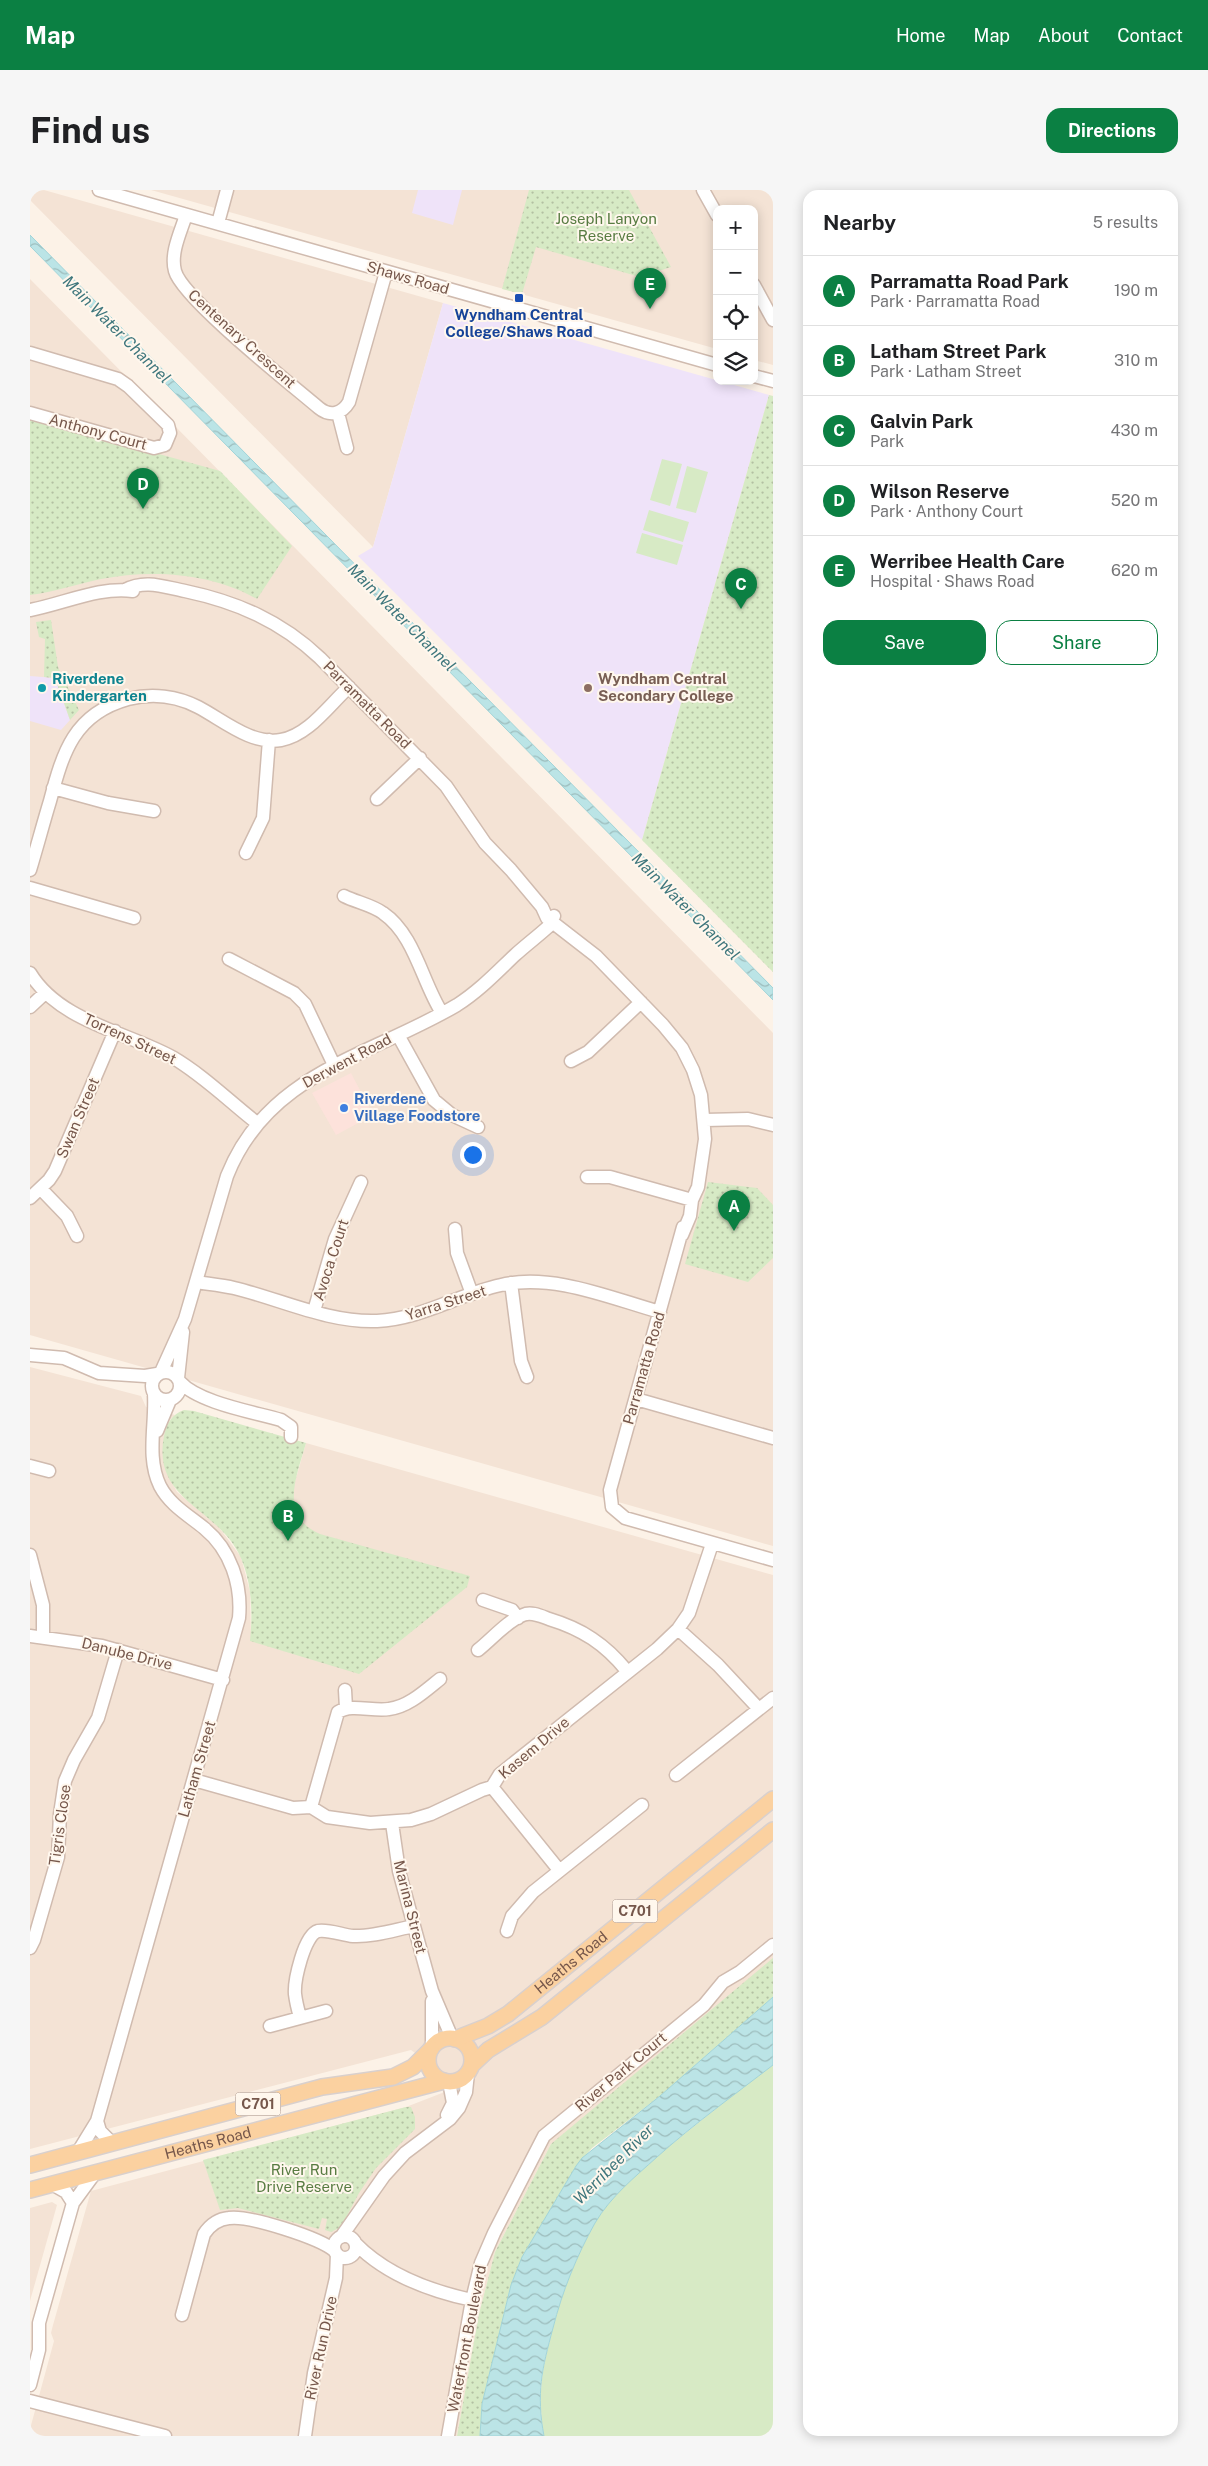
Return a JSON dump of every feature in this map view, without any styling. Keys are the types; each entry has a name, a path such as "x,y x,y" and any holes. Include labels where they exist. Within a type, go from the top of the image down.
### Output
{"main road":[{"name":"Heaths Road","path":"454,2038 488,2026 508,2014 773,1799"},
{"name":"Heaths Road","path":"470,2069 488,2050 542,2017 773,1830"},
{"name":"C701","path":"431,2049 440,2040 454,2038"},
{"path":"454,2038 469,2048 470,2069"},
{"name":"Heaths Road","path":"30,2165 322,2087 393,2077 413,2067 431,2049"},
{"path":"431,2049 428,2057 430,2067 435,2076 447,2081"},
{"name":"C701","path":"447,2081 460,2080 470,2069"},
{"name":"Heaths Road","path":"30,2190 447,2081"}],"street":[{"name":"Shaws Road","path":"99,190 713,364"},
{"path":"218,223 227,190"},
{"path":"704,190 713,207"},
{"name":"Centenary Crescent","path":"186,215 174,259 176,273 180,282 216,318 319,408 328,414 338,412"},
{"path":"347,448 338,412 349,402 386,272"},
{"path":"758,292 773,320"},
{"name":"Anthony Court","path":"30,353 104,374 123,382 168,425 170,433 165,445 154,448 30,414"},
{"path":"758,377 773,381"},
{"name":"Parramatta Road","path":"30,610 125,590 144,584 224,600 273,622 312,650 420,758 446,786 485,843 511,870 549,904 552,918 577,933 596,956 675,1038 688,1059 698,1081 705,1120 704,1150 699,1174 689,1199 682,1235 610,1490 610,1502 615,1511 625,1518 684,1535 711,1547"},
{"path":"30,870 63,755 78,730 97,713 130,699 150,696 180,700 249,735 269,740 289,738 304,730 349,687"},
{"path":"246,853 263,818 269,740"},
{"path":"377,799 420,758"},
{"path":"53,788 117,806 154,811"},
{"path":"30,888 134,918"},
{"path":"344,896 382,912 394,922 405,938 442,1013"},
{"name":"Derwent Road","path":"159,1373 185,1319 227,1176 237,1155 257,1124 292,1091 334,1065 442,1013 472,995 516,954 527,938 552,918"},
{"path":"229,959 294,994 305,1004 334,1065"},
{"name":"Torrens Street","path":"30,973 45,993 64,1008 180,1062 257,1124"},
{"path":"30,1007 45,993"},
{"path":"571,1061 588,1052 641,1002"},
{"name":"Swan Street","path":"30,1198 41,1190 60,1161 115,1031"},
{"path":"398,1035 434,1100 452,1115 478,1127"},
{"path":"705,1120 748,1119 773,1125"},
{"path":"587,1177 610,1177 689,1199"},
{"name":"Avoca Court","path":"314,1311 335,1238 361,1182"},
{"path":"41,1190 68,1216 77,1236"},
{"path":"455,1229 457,1253 472,1294"},
{"name":"Yarra Street","path":"198,1278 314,1311 354,1320 389,1320 422,1312 472,1294 511,1283 539,1282 561,1285 660,1312"},
{"path":"511,1283 522,1361 527,1377"},
{"name":"Derwent Road","path":"179,1380 185,1319"},
{"path":"30,1355 64,1358 93,1372 134,1376 171,1372 186,1388 204,1398 281,1420 291,1427 291,1437"},
{"path":"153,1392 152,1382 159,1373"},
{"path":"134,1376 161,1400 204,1398"},
{"path":"172,1399 179,1392 179,1380"},
{"name":"Latham Street","path":"78,2152 97,2121 239,1618 239,1593 235,1574 226,1554 214,1538 165,1494 155,1472 152,1453 153,1392"},
{"name":"Latham Street","path":"153,1440 172,1399"},
{"path":"636,1399 773,1438"},
{"path":"30,1466 50,1471"},
{"path":"711,1547 738,1550 773,1560"},
{"name":"Kasem Drive","path":"194,1780 293,1808 311,1807 327,1817 348,1821 392,1823 431,1814 492,1787 500,1774 657,1649 678,1629 696,1597 711,1547"},
{"path":"30,1555 43,1605 43,1636"},
{"path":"483,1600 512,1610 518,1618"},
{"path":"478,1650 524,1614 536,1614 585,1632 613,1654 627,1671"},
{"path":"678,1629 718,1665 759,1709"},
{"name":"Danube Drive","path":"30,1636 43,1636 89,1643 223,1680"},
{"name":"Tigris Close","path":"30,1948 58,1857 60,1814 65,1781 74,1760 98,1718 118,1650"},
{"path":"311,1807 338,1712 346,1708 390,1709 406,1704 440,1679"},
{"path":"345,1690 346,1708"},
{"path":"676,1775 773,1698"},
{"path":"492,1787 559,1870"},
{"path":"507,1931 509,1913 559,1870 642,1805"},
{"name":"Marina Street","path":"392,1823 399,1871 432,1990 454,2038"},
{"path":"300,2017 295,1994 296,1983 307,1943 313,1934 321,1931 354,1936 372,1935 414,1926"},
{"name":"River Park Court","path":"544,2136 698,2008 715,1981 734,1970 746,1968 773,1945"},
{"name":"Marina Street","path":"431,2049 434,2030 432,1990"},
{"path":"270,2026 326,2011"},
{"name":"River Run Drive","path":"305,2436 314,2373 336,2278 345,2247 358,2215 368,2196 405,2153 450,2119 459,2108 466,2092 470,2069"},
{"name":"River Run Drive","path":"430,2134 452,2105 447,2081"},
{"path":"97,2121 100,2132 112,2143"},
{"name":"Waterfront Boulevard","path":"448,2436 472,2300 481,2264 494,2233 544,2136"},
{"path":"30,2385 39,2350 38,2323 73,2203 95,2173"},
{"path":"52,2184 66,2192 73,2203"},
{"path":"182,2316 201,2242 208,2228 215,2223 232,2217 345,2247 371,2257 420,2286 472,2300"},
{"path":"30,2401 165,2436"},
{"name":"River Run Drive","path":"308,2418 309,2436"}],"shaded area":[{"path":"30,190 44,190 443,303 373,547 30,200"},
{"path":"151,190 773,190 773,365 758,361 758,205 713,205 713,348"},
{"path":"418,190 462,190 453,225 412,213"},
{"path":"30,279 773,1033 773,1546 30,1335"},
{"name":"Wyndham Central Secondary College","path":"443,303 713,379 713,385 734,385 769,395 642,840 358,556 373,547"},
{"path":"30,676 55,678 70,720 61,730 30,721"},
{"path":"351,1073 373,1115 336,1135 312,1093"},
{"path":"30,1367 141,1396 146,1407 175,1415 169,1421 164,1437 164,1457 167,1472 177,1492 218,1526 241,1557 250,1592 251,1637 306,1443 773,1575 773,1997 551,2144 495,2252 479,2314 457,2436 30,2436 30,2429 54,2341 51,2333 91,2191 406,2107 460,2086 411,2050 30,2149"},
{"path":"52,2202 57,2205 30,2301 30,2208"}],"green space":[{"name":"Joseph Lanyon Reserve","path":"529,190 629,190 671,267 640,277 536,247 522,294 502,289"},
{"path":"769,395 773,396 773,972 642,840"},
{"path":"30,418 220,471 292,546 257,599 221,583 161,574 141,574 101,579 30,595"},
{"path":"662,459 682,464 670,506 650,500"},
{"path":"687,466 708,472 696,513 676,508"},
{"path":"649,510 689,522 683,542 643,530"},
{"path":"642,533 683,545 677,565 636,553"},
{"path":"51,620 58,667 79,710 70,720 55,678 44,677 45,639 39,637 36,622"},
{"path":"708,1182 757,1188 773,1205 773,1258 748,1282 685,1264"},
{"path":"184,1410 194,1411 306,1443 298,1469 294,1494 295,1506 299,1517 307,1526 320,1534 470,1576 467,1587 359,1674 250,1641 250,1595 243,1562 227,1536 187,1500 167,1474 163,1457 165,1431 173,1417"},
{"path":"773,1958 773,1997 660,2096 592,2148 576,2166 522,2257 511,2285 482,2404 480,2436 457,2436 479,2314 495,2252 551,2144"},
{"path":"773,2065 773,2436 544,2436 541,2394 543,2369 549,2343 565,2287 595,2223 615,2196 654,2159"},
{"name":"River Run Drive Reserve","path":"411,2107 415,2117 415,2129 376,2168 359,2193 341,2227 331,2232 325,2230 327,2219 322,2218 319,2229 238,2208 220,2210 203,2160"}],"water":[{"name":"Main Water Channel","path":"30,235 773,988 773,1000 30,246"},
{"name":"Werribee River","path":"773,1997 773,2065 657,2157 608,2204 588,2235 565,2287 546,2356 540,2394 544,2436 480,2436 482,2404 511,2285 522,2257 576,2166 582,2158 660,2096"}],"place":[{"name":"Wyndham Central College/Shaws Road","path":"519,298"},
{"name":"Werribee Health Care","path":"650,309"},
{"name":"Wilson Reserve","path":"143,509"},
{"name":"Galvin Park","path":"741,609"},
{"name":"Riverdene Kindergarten","path":"42,688"},
{"name":"Wyndham Central Secondary College","path":"588,688"},
{"name":"Riverdene Village Foodstore","path":"344,1108"},
{"name":"Parramatta Road Park","path":"734,1231"},
{"name":"Latham Street Park","path":"288,1541"}]}
